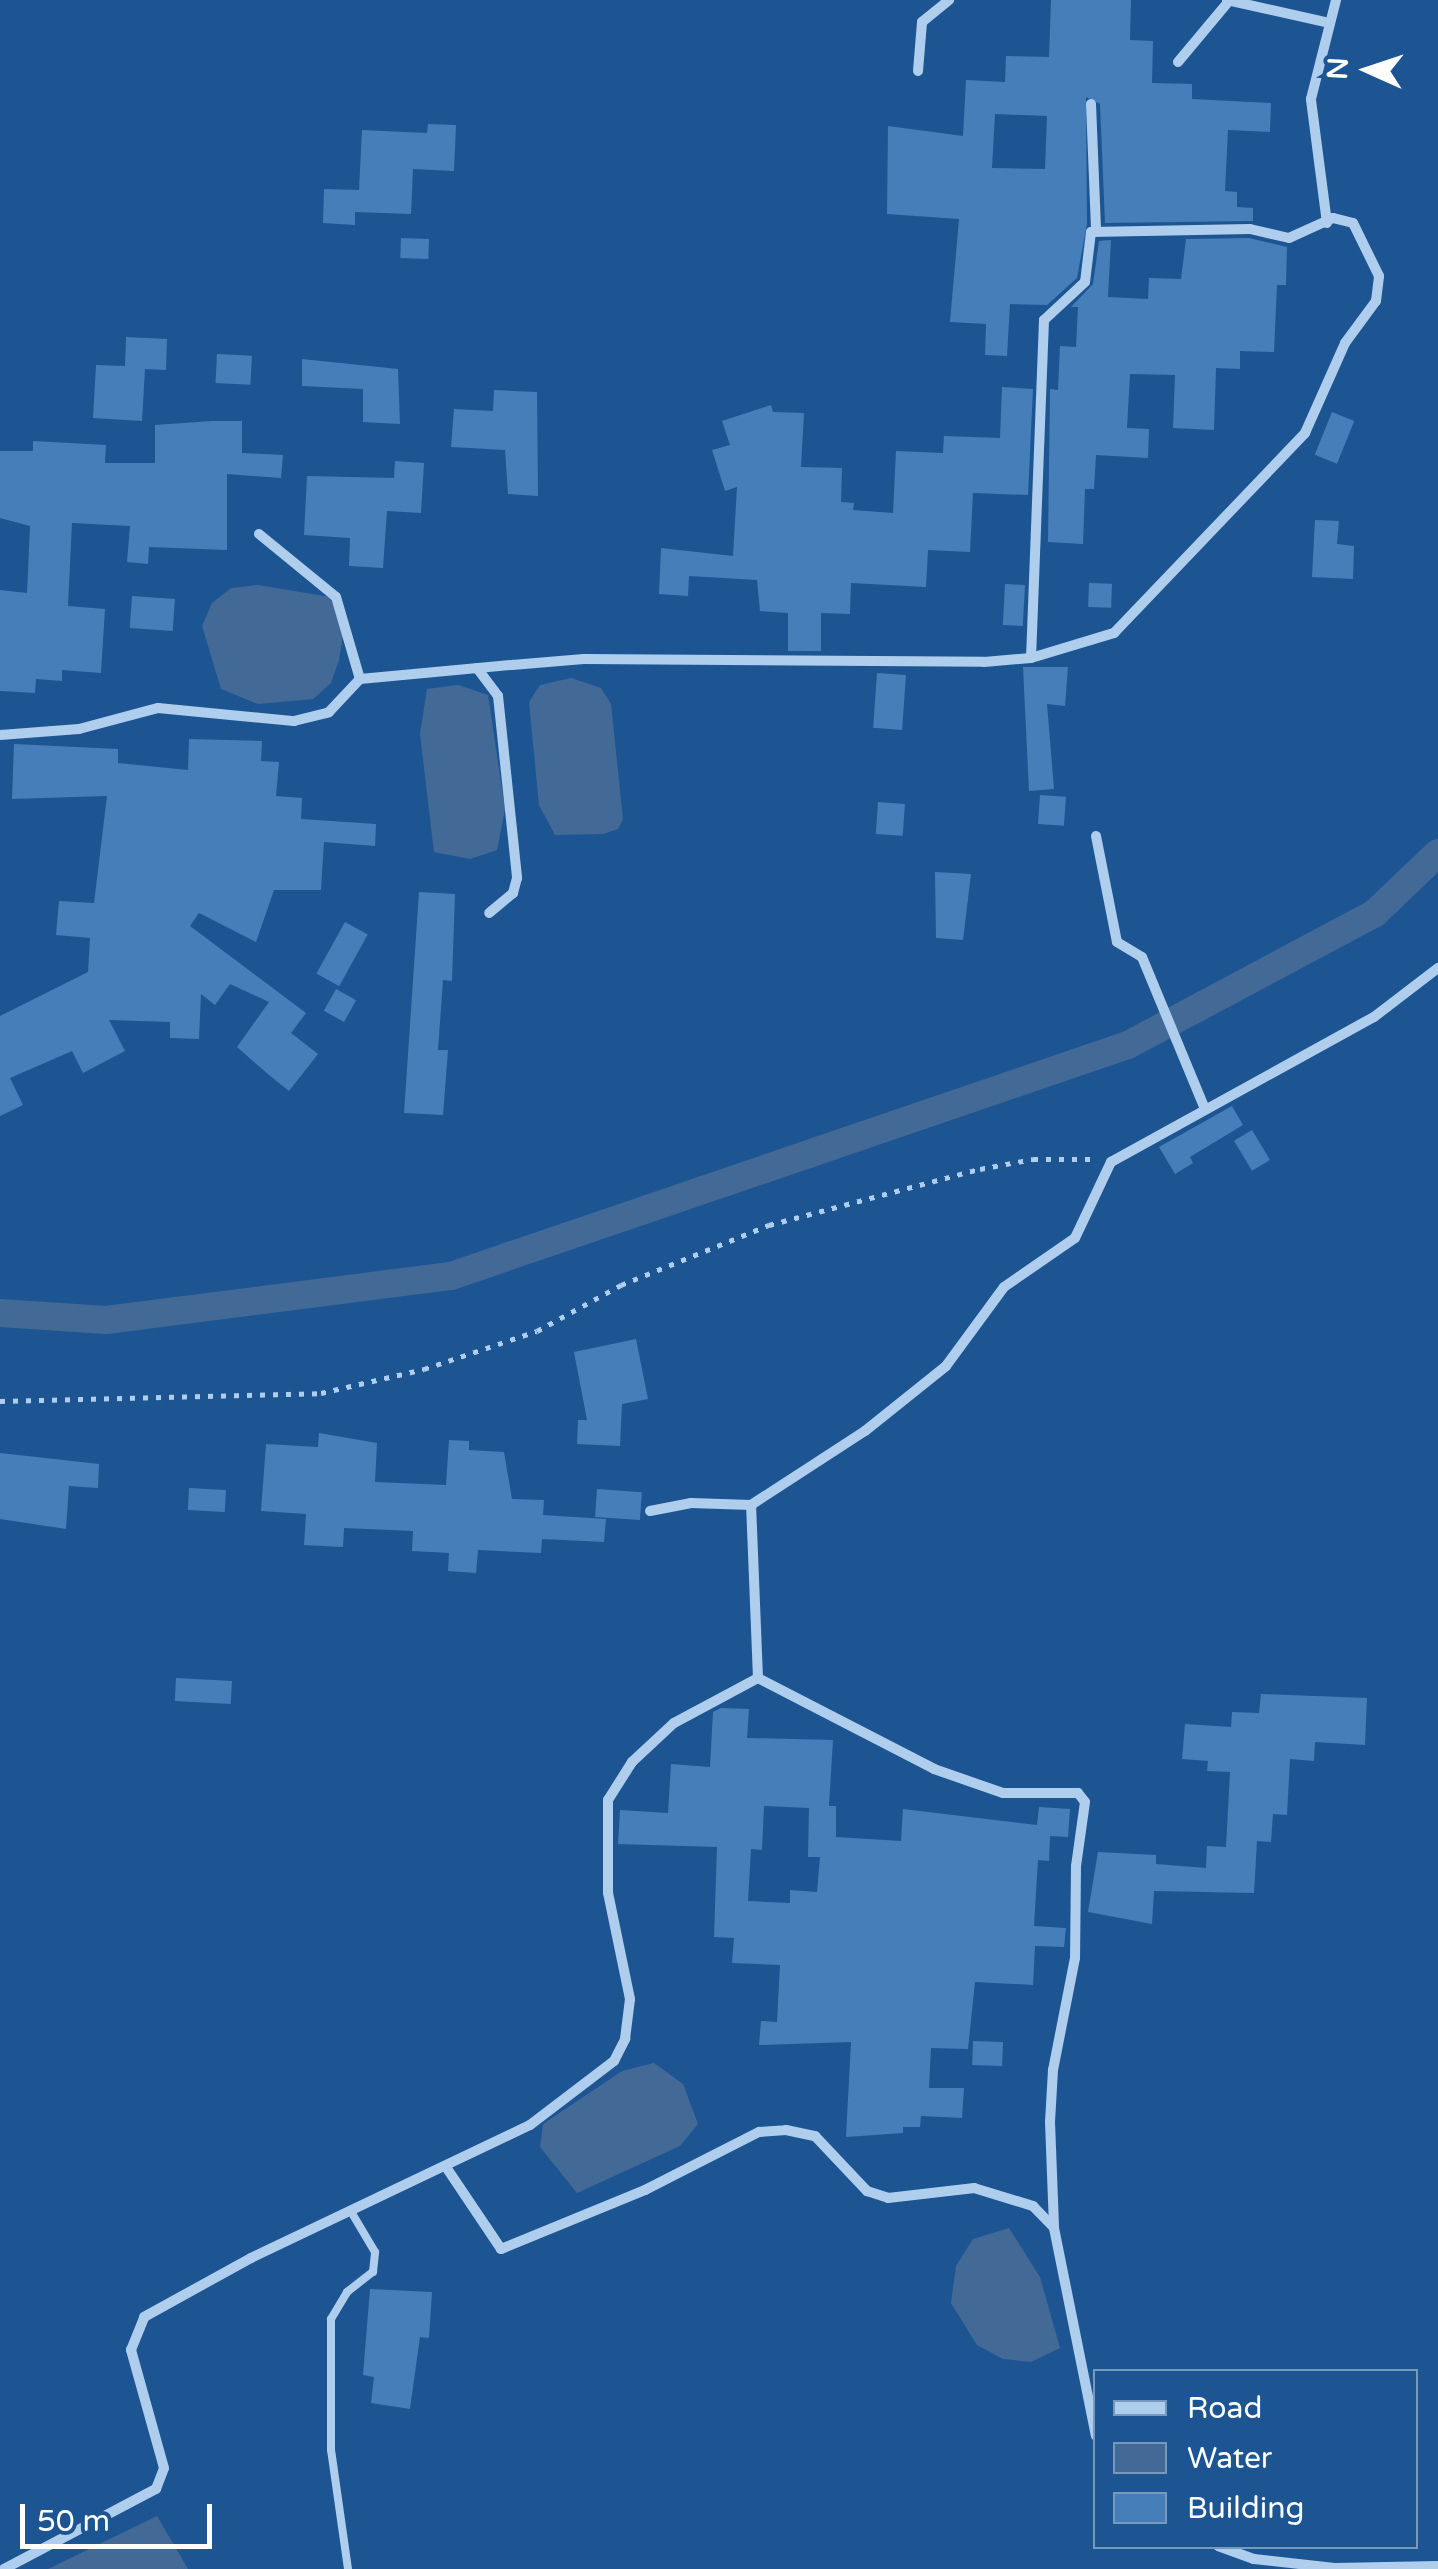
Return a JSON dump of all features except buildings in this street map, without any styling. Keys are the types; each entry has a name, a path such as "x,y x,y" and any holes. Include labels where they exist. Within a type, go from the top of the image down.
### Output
{"street":[{"path":"918,71 922,22 949,0"},
{"path":"1178,62 1228,0 1325,22"},
{"path":"1326,223 1310,99 1325,22 1336,0"},
{"path":"1031,658 1044,320 1085,282 1096,229 1090,104"},
{"path":"0,735 79,729 158,708 294,720 328,712 360,680 477,668 584,659 1031,658 1114,633 1306,433 1345,342 1376,301 1379,276 1353,223 1343,216 1289,238 1250,229 1096,229"},
{"path":"259,534 336,597 360,680"},
{"path":"477,668 498,696 517,878 513,893 489,913"},
{"path":"1096,836 1117,942 1147,968 1203,1104"},
{"path":"650,1511 691,1503 751,1504 866,1431 946,1366 1004,1287 1075,1238 1111,1162 1203,1104 1374,1017 1438,968"},
{"path":"751,1504 758,1678"},
{"path":"4,2569 156,2489 164,2468 130,2350 144,2317 251,2258 448,2170 530,2125 614,2061 624,2039 630,1999 608,1893 608,1800 632,1762 674,1723 758,1678"},
{"path":"758,1678 934,1769 1003,1793 1078,1793 1085,1802 1076,1866 1076,1958 1052,2070 1054,2228 1093,2421"},
{"path":"448,2170 501,2249 645,2190 760,2132 786,2130 816,2136 867,2190 888,2198 974,2188 1033,2206 1054,2228"},
{"path":"1226,2549 1254,2559 1335,2568 1438,2566"}],"lane":[{"path":"348,2569 332,2450 332,2319 346,2292 374,2272 375,2252 353,2215"}],"path":[{"path":"0,1402 320,1392 424,1369 537,1331 621,1285 769,1226 896,1188 1033,1159 1111,1162"}],"water":[{"path":"258,585 330,597 343,634 339,660 331,683 313,699 258,704 221,689 202,626 212,603 231,588"},
{"path":"571,678 601,688 611,704 623,819 618,829 603,834 555,835 539,805 529,702 540,685"},
{"path":"458,685 488,695 505,809 497,850 470,859 434,852 420,734 427,689"},
{"path":"654,2063 683,2084 698,2124 680,2146 577,2193 540,2147 543,2124 622,2071"},
{"path":"1009,2228 1040,2277 1060,2348 1031,2362 1003,2359 977,2345 951,2303 956,2266 973,2239"},
{"path":"157,2516 188,2569 48,2569"}],"waterway":[{"path":"0,1313 106,1320 451,1276 1128,1045 1375,913 1438,853"}]}
